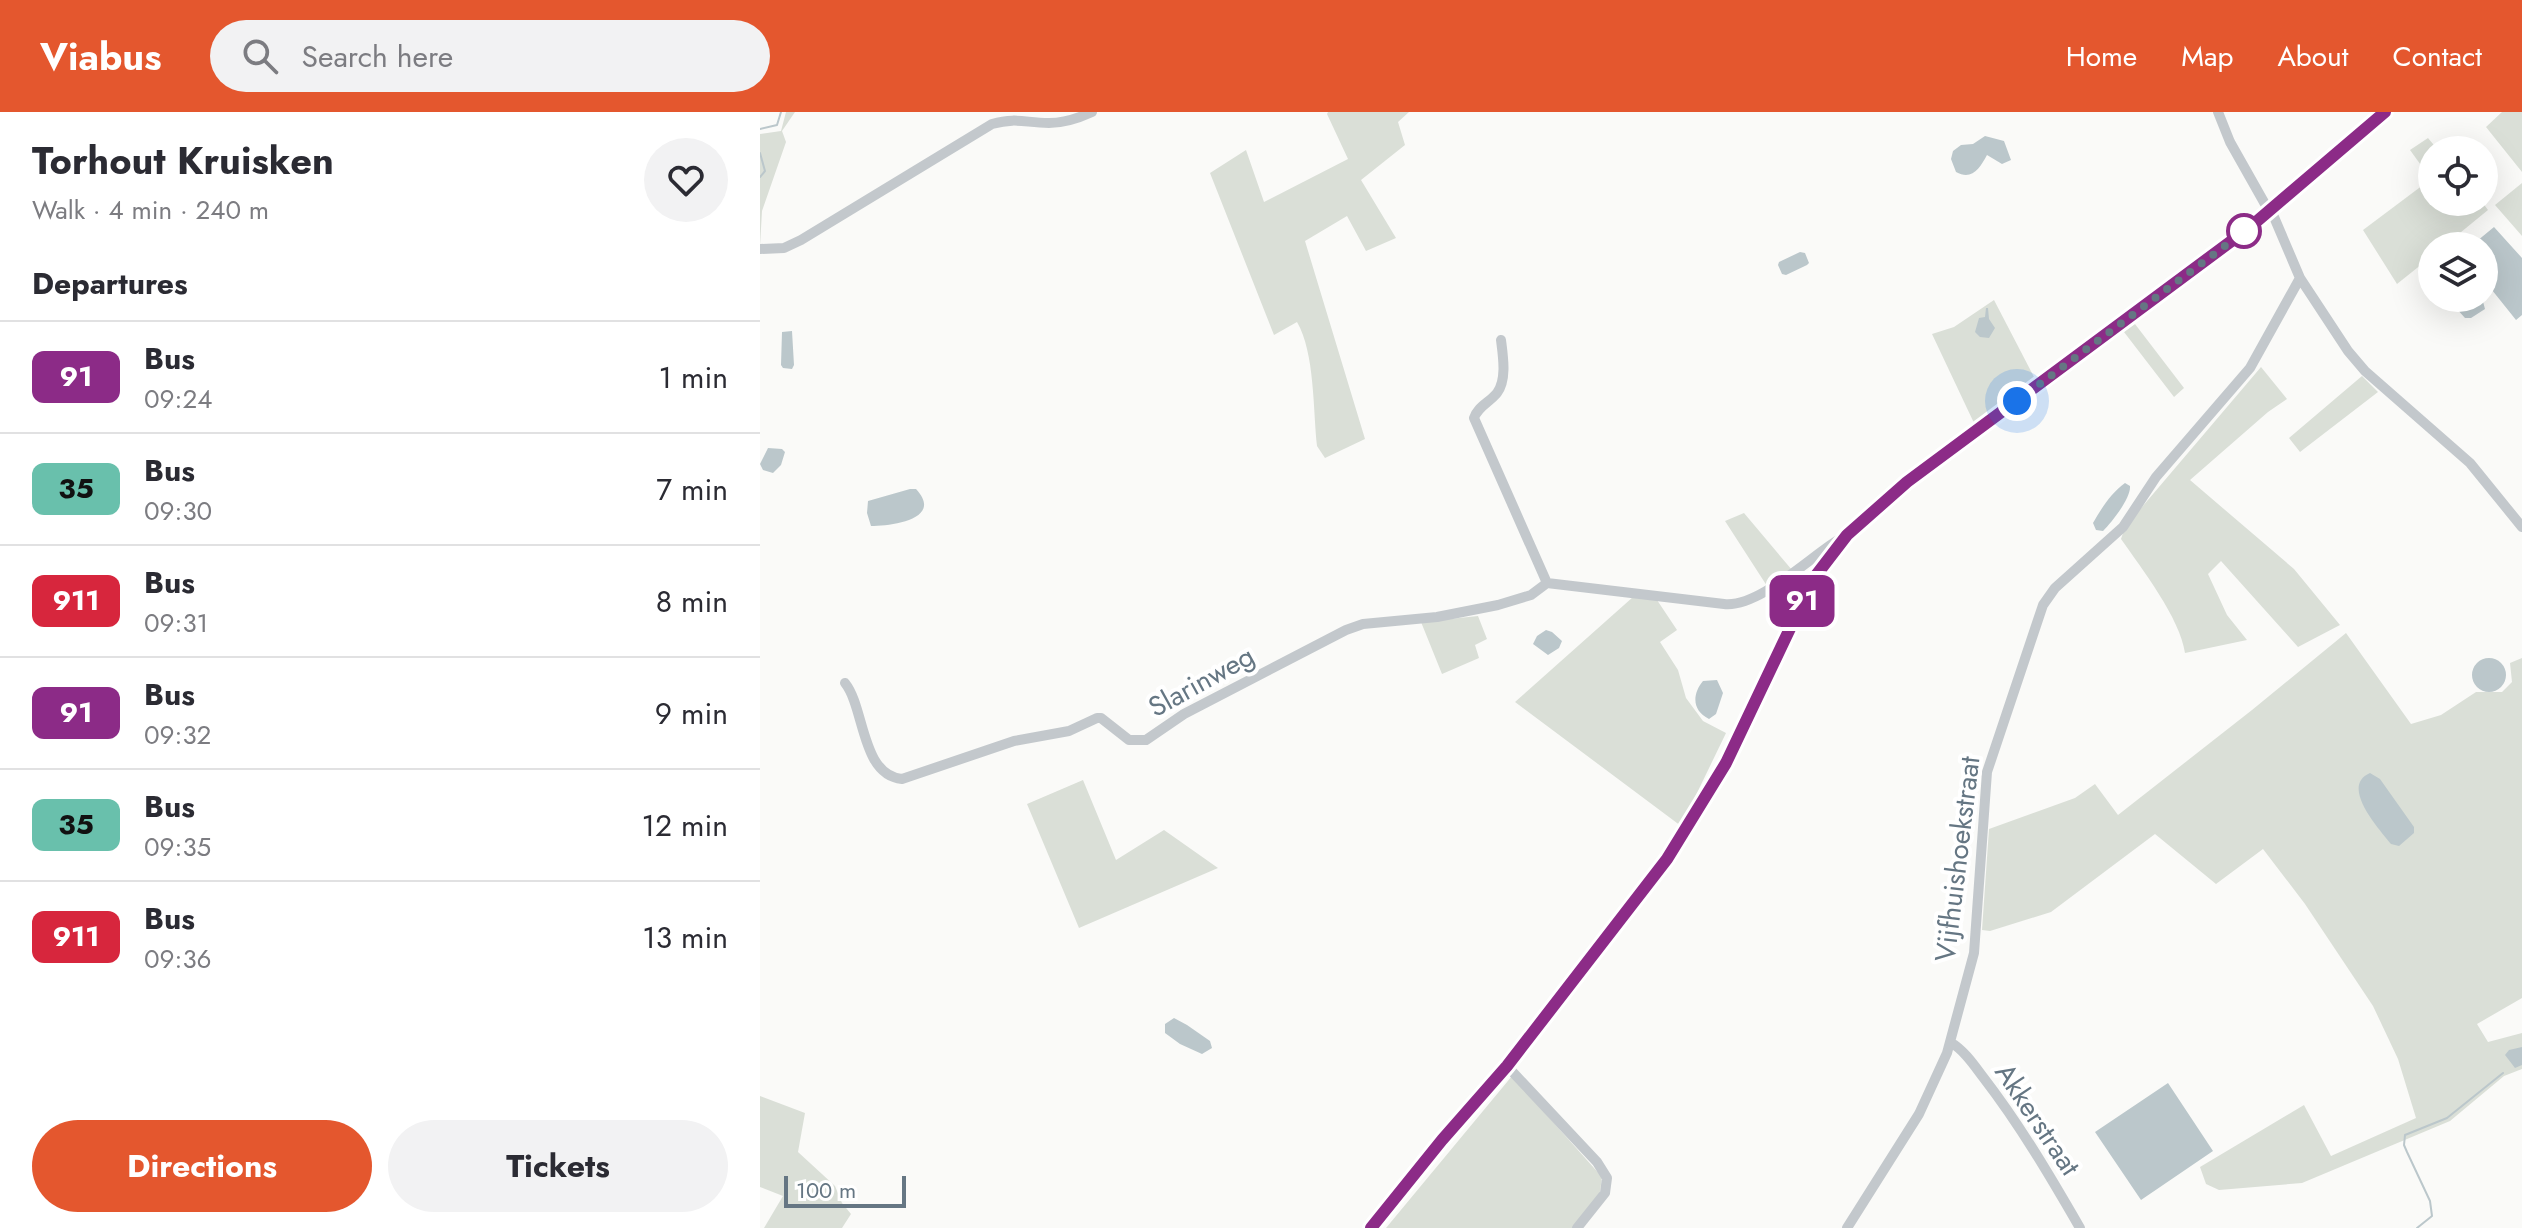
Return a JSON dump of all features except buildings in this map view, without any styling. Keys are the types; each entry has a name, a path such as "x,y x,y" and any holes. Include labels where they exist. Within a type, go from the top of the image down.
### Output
{"street":[{"path":"760,249 784,248 801,240 992,124 1010,119 1051,123 1077,119 1092,112"},
{"path":"2218,112 2230,142 2268,207 2300,278 2348,351 2365,371 2470,463 2522,527"},
{"path":"1501,340 1502,381 1497,393 1476,411 1474,418 1547,583 1739,604 1763,594 1847,535 1907,482 2204,263 2385,112"},
{"name":"Vijfhuishoekstraat","path":"1847,1228 1919,1114 1950,1042 1974,953 1987,772 2043,605 2055,588 2123,527 2156,477 2250,368 2300,278"},
{"path":"1371,1228 1507,1066 1667,859 1726,763 1814,578 1847,535"},
{"name":"Slarinweg","path":"845,683 851,691 862,728 878,764 892,777 902,779 1014,741 1069,731 1097,718 1129,740 1146,740 1184,714 1346,630 1363,624 1437,617 1498,605 1531,595 1547,583"},
{"name":"Akkerstraat","path":"1950,1042 1972,1063 2015,1121 2080,1228"},
{"path":"1507,1066 1597,1162 1607,1178 1605,1193 1577,1228"}],"shaded area":[{"path":"786,112 795,112 782,131 786,142 762,211 760,246 760,134 781,131"},
{"path":"1328,112 1409,112 1398,122 1405,145 1361,180 1396,238 1366,251 1347,216 1305,241 1365,439 1325,458 1317,446 1310,365 1303,335 1297,322 1274,335 1210,173 1246,150 1264,202 1348,159"},
{"path":"2502,112 2522,112 2522,172 2498,142 2498,136 2493,136 2486,127"},
{"path":"1985,136 2004,141 2011,160 2002,164 1987,155 1971,174 1956,172 1951,159 1953,151"},
{"path":"2418,145 2418,161 2410,150"},
{"path":"2522,183 2522,236 2498,208 2498,203"},
{"path":"2418,189 2418,216 2481,216 2461,232 2418,232 2418,267 2397,284 2363,230"},
{"path":"2494,227 2522,258 2522,315 2516,320 2498,298 2498,232 2488,232"},
{"path":"1800,252 1805,253 1809,263 1786,275 1782,274 1779,262"},
{"path":"1994,300 2035,379 1974,423 1932,334 1954,327"},
{"path":"1986,308 1995,328 1989,338 1980,337 1975,332 1979,318 1985,317"},
{"path":"2460,312 2480,312 2471,318 2465,318"},
{"path":"2135,324 2184,388 2174,397 2124,332"},
{"path":"792,331 794,365 792,369 783,368 782,332"},
{"path":"2261,367 2287,399 2190,480 2294,569 2340,625 2298,647 2221,561 2208,574 2227,615 2247,640 2185,653 2168,609 2121,539 2125,527"},
{"path":"2362,376 2378,392 2300,452 2289,438"},
{"path":"768,448 785,452 781,465 773,473 763,470 760,464"},
{"path":"2125,483 2130,486 2129,491 2116,516 2103,531 2096,530 2093,523 2099,512"},
{"path":"916,489 923,499 924,507 920,514 902,522 871,526 867,513 868,501"},
{"path":"1744,513 1792,570 1767,586 1725,521"},
{"path":"1633,597 1657,600 1677,630 1660,642 1678,670 1686,698 1703,721 1726,733 1681,826 1515,702"},
{"path":"1478,616 1487,639 1475,645 1479,658 1442,674 1421,622"},
{"path":"1546,630 1562,641 1559,648 1548,655 1533,644 1537,636"},
{"path":"2346,633 2411,724 2441,715 2476,692 2502,692 2512,682 2510,663 2522,658 2522,998 2477,1024 2488,1042 2522,1033 2522,1069 2504,1076 2450,1121 2302,1183 2219,1190 2206,1184 2200,1167 2304,1105 2331,1156 2416,1118 2398,1059 2373,1006 2305,904 2263,849 2216,884 2155,834 2051,912 1990,931 1982,930 1989,829 2075,798 2095,784 2118,815"},
{"path":"2489,658 2501,663 2506,675 2501,687 2489,692 2477,687 2472,675 2477,663"},
{"path":"1717,680 1723,693 1716,714 1709,719 1699,712 1696,697 1703,681"},
{"path":"2370,773 2380,779 2414,827 2414,833 2399,846 2391,844 2379,829 2360,797 2362,779"},
{"path":"1083,780 1116,860 1164,830 1218,868 1079,928 1027,804"},
{"path":"1174,1018 1210,1041 1212,1048 1202,1054 1165,1033 1165,1024"},
{"path":"2522,1047 2522,1065 2515,1068 2505,1055 2509,1050"},
{"path":"1512,1076 1602,1177 1600,1192 1577,1228 1386,1228"},
{"path":"2168,1083 2213,1151 2141,1200 2095,1132"},
{"path":"760,1096 805,1113 798,1152 835,1186 851,1214 842,1228 764,1228 783,1196 760,1187"}],"waterway":[{"path":"760,129 777,125 781,112"},
{"path":"760,153 765,171 760,177"},
{"path":"2417,1228 2432,1216 2430,1201 2404,1145 2405,1135 2447,1118 2503,1073"}],"bus line":[{"name":"91","path":"1371,1228 1507,1066 1667,859 1726,763 1814,578 1833,550 1907,482 2204,263 2385,112"}],"route":[{"path":"2017,401 2249,228 2244,231"}]}
